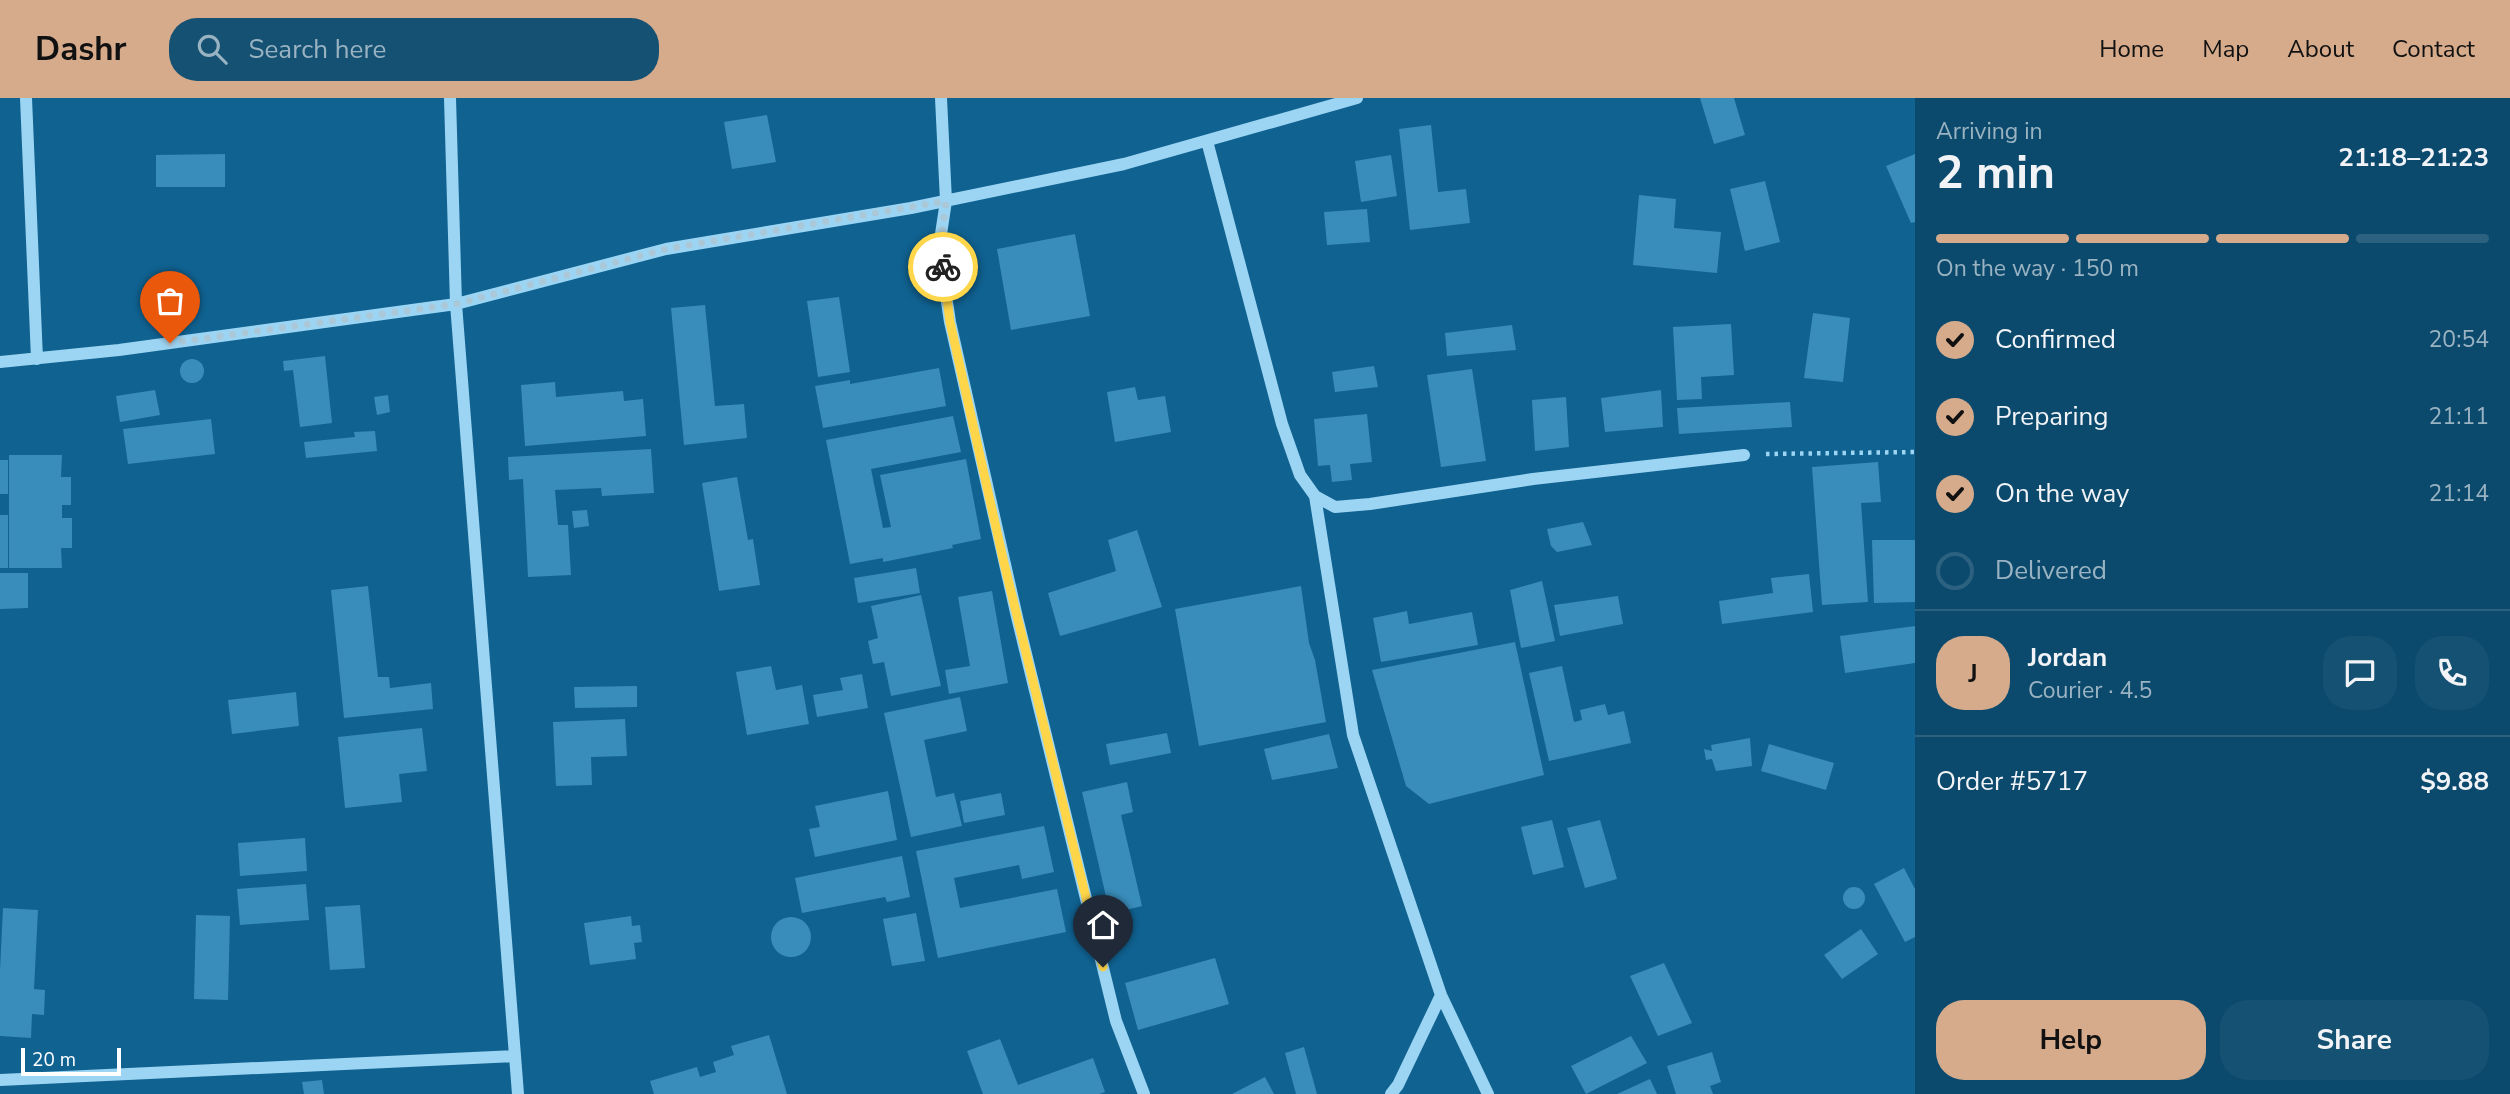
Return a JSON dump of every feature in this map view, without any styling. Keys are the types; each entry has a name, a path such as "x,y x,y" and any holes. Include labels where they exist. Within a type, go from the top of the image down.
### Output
{"street":[{"path":"26,98 37,359"},
{"path":"450,98 456,304 518,1094"},
{"path":"941,98 946,201 942,234 944,282 953,335 1017,617 1116,1021 1144,1094"},
{"path":"0,362 119,350 456,304 666,249 946,201 1124,164 1357,98"},
{"path":"1207,141 1282,424 1300,475 1315,496 1335,507 1370,504 1533,479 1744,455"},
{"path":"1315,496 1353,736 1441,995 1488,1094"},
{"path":"1391,1094 1398,1085 1441,995"},
{"path":"0,1080 513,1056"}],"path":[{"path":"1744,455 1915,452"}],"building":[{"path":"1700,98 1734,98 1745,135 1714,144"},
{"path":"767,115 776,162 732,169 724,122"},
{"path":"1431,125 1438,192 1466,189 1470,223 1410,230 1399,129"},
{"path":"225,154 225,187 156,187 156,155"},
{"path":"1915,154 1915,222 1911,223 1886,166"},
{"path":"1391,155 1397,196 1361,202 1355,161"},
{"path":"1765,181 1780,242 1745,251 1730,189"},
{"path":"1639,195 1676,199 1674,228 1721,232 1717,273 1633,265"},
{"path":"1367,209 1370,242 1327,245 1324,212"},
{"path":"1075,234 1090,316 1011,330 997,249"},
{"path":"839,297 850,372 818,377 807,301"},
{"path":"705,305 715,406 744,404 747,438 684,445 671,308"},
{"path":"1813,313 1850,318 1843,382 1804,378"},
{"path":"1731,324 1734,375 1701,377 1702,399 1677,400 1673,327"},
{"path":"1512,325 1516,350 1447,356 1445,333"},
{"path":"325,356 332,423 300,427 293,370 284,371 283,361"},
{"path":"192,359 200,363 204,371 200,379 192,383 184,379 180,371 184,363"},
{"path":"1374,366 1378,387 1335,392 1332,372"},
{"path":"939,368 946,406 823,428 815,386 850,380 850,384"},
{"path":"1472,369 1486,461 1441,467 1427,375"},
{"path":"555,382 556,397 623,391 624,401 643,399 646,436 525,446 521,385"},
{"path":"1135,387 1138,400 1165,396 1171,432 1115,442 1107,392"},
{"path":"155,390 160,415 120,422 116,396"},
{"path":"1661,390 1663,427 1605,432 1601,398"},
{"path":"388,395 390,412 377,415 374,397"},
{"path":"1566,397 1569,447 1535,451 1532,400"},
{"path":"1790,402 1792,427 1679,434 1677,408"},
{"path":"1367,414 1372,462 1350,464 1352,480 1332,482 1330,465 1318,466 1314,419"},
{"path":"953,416 961,452 871,469 883,528 891,527 880,475 966,459 981,539 952,545 953,548 883,562 883,558 850,564 826,440"},
{"path":"211,419 215,454 128,464 123,429"},
{"path":"375,431 377,451 306,458 304,442 355,437 354,432"},
{"path":"651,449 654,493 602,496 601,488 555,490 558,525 568,525 571,575 528,577 523,479 509,480 508,457"},
{"path":"9,455 62,455 61,477 71,477 71,505 62,505 62,518 72,518 72,548 61,548 62,568 9,568"},
{"path":"0,460 8,460 8,494 0,494"},
{"path":"1878,462 1881,502 1861,503 1868,602 1822,605 1812,467"},
{"path":"737,477 748,540 753,539 760,585 719,591 702,483"},
{"path":"587,510 589,526 574,528 572,511"},
{"path":"0,515 8,515 8,568 0,568"},
{"path":"1583,522 1592,545 1557,552 1551,546 1547,529"},
{"path":"1137,530 1162,607 1060,636 1048,593 1116,571 1108,540"},
{"path":"1872,540 1915,540 1915,602 1874,603"},
{"path":"916,568 920,593 858,603 854,578"},
{"path":"0,573 28,573 28,608 0,609"},
{"path":"1809,574 1813,612 1722,624 1719,601 1773,593 1771,578"},
{"path":"1542,581 1555,641 1521,648 1510,590"},
{"path":"368,586 378,677 389,677 390,688 431,683 433,709 344,718 331,590"},
{"path":"1301,586 1309,643 1315,660 1326,722 1199,746 1175,609"},
{"path":"992,591 1008,683 949,694 945,670 970,666 958,597"},
{"path":"921,595 941,686 891,696 884,662 873,664 868,641 878,638 871,606"},
{"path":"1618,596 1623,624 1560,636 1554,605"},
{"path":"1407,611 1409,624 1472,612 1478,645 1381,662 1373,618"},
{"path":"1915,626 1915,663 1845,673 1840,636"},
{"path":"1515,642 1544,775 1429,804 1406,786 1372,670"},
{"path":"771,666 776,690 802,685 809,724 747,735 736,672"},
{"path":"1562,666 1574,722 1582,720 1580,710 1605,704 1608,715 1624,711 1631,743 1549,761 1529,673"},
{"path":"862,674 868,708 817,717 813,695 843,690 840,678"},
{"path":"637,686 637,707 575,708 574,687"},
{"path":"296,692 299,726 232,734 228,700"},
{"path":"960,697 967,731 924,740 936,797 954,793 962,826 911,837 884,713"},
{"path":"625,719 627,756 591,757 592,785 556,786 553,722"},
{"path":"422,728 427,771 399,774 402,802 345,808 338,737"},
{"path":"1167,733 1171,753 1110,765 1106,744"},
{"path":"1329,734 1338,768 1272,780 1264,749"},
{"path":"1750,738 1752,766 1716,771 1712,759 1706,760 1704,749 1712,751 1711,745"},
{"path":"1769,744 1834,763 1826,790 1761,771"},
{"path":"1127,782 1133,812 1121,815 1142,906 1110,914 1082,792"},
{"path":"888,791 897,840 815,857 809,829 820,827 815,806"},
{"path":"1001,793 1005,815 964,823 960,801"},
{"path":"1552,820 1564,867 1533,875 1521,827"},
{"path":"1600,820 1617,879 1585,888 1567,828"},
{"path":"1044,826 1054,872 1022,879 1019,865 954,878 960,908 1057,889 1066,932 938,958 916,851"},
{"path":"305,838 307,871 240,876 238,843"},
{"path":"902,856 910,897 887,902 885,897 802,913 795,878"},
{"path":"1904,868 1915,889 1915,937 1905,942 1874,884"},
{"path":"306,884 309,920 240,925 237,889"},
{"path":"1854,887 1862,890 1865,898 1862,906 1854,909 1846,906 1843,898 1846,890"},
{"path":"360,905 365,968 330,970 325,907"},
{"path":"3,908 38,910 34,989 45,990 44,1015 32,1014 31,1038 0,1036"},
{"path":"916,913 925,961 892,966 883,919"},
{"path":"196,915 230,916 228,1000 194,999"},
{"path":"631,916 632,926 640,925 642,942 634,943 636,959 590,965 584,923"},
{"path":"791,917 805,923 811,937 805,951 791,957 777,951 771,937 777,923"},
{"path":"1861,929 1878,954 1842,979 1824,955"},
{"path":"1215,958 1229,1004 1138,1030 1125,983"},
{"path":"1664,963 1692,1023 1658,1036 1630,976"},
{"path":"769,1035 787,1094 654,1094 650,1081 697,1067 700,1077 716,1072 713,1062 734,1055 731,1046"},
{"path":"1631,1036 1647,1063 1586,1094 1571,1066"},
{"path":"1000,1039 1018,1085 1093,1058 1105,1092 983,1094 967,1051"},
{"path":"1304,1047 1317,1094 1296,1094 1285,1053"},
{"path":"1712,1052 1721,1082 1710,1086 1713,1094 1676,1094 1667,1066"},
{"path":"1265,1077 1274,1094 1232,1094"},
{"path":"1650,1079 1657,1094 1617,1094"},
{"path":"322,1080 324,1094 304,1094 302,1082"}],"way so far":[{"path":"170,343 456,304 666,249 946,201 942,234 943,267"}],"route":[{"path":"943,267 950,322 1004,563 1103,967"}]}
